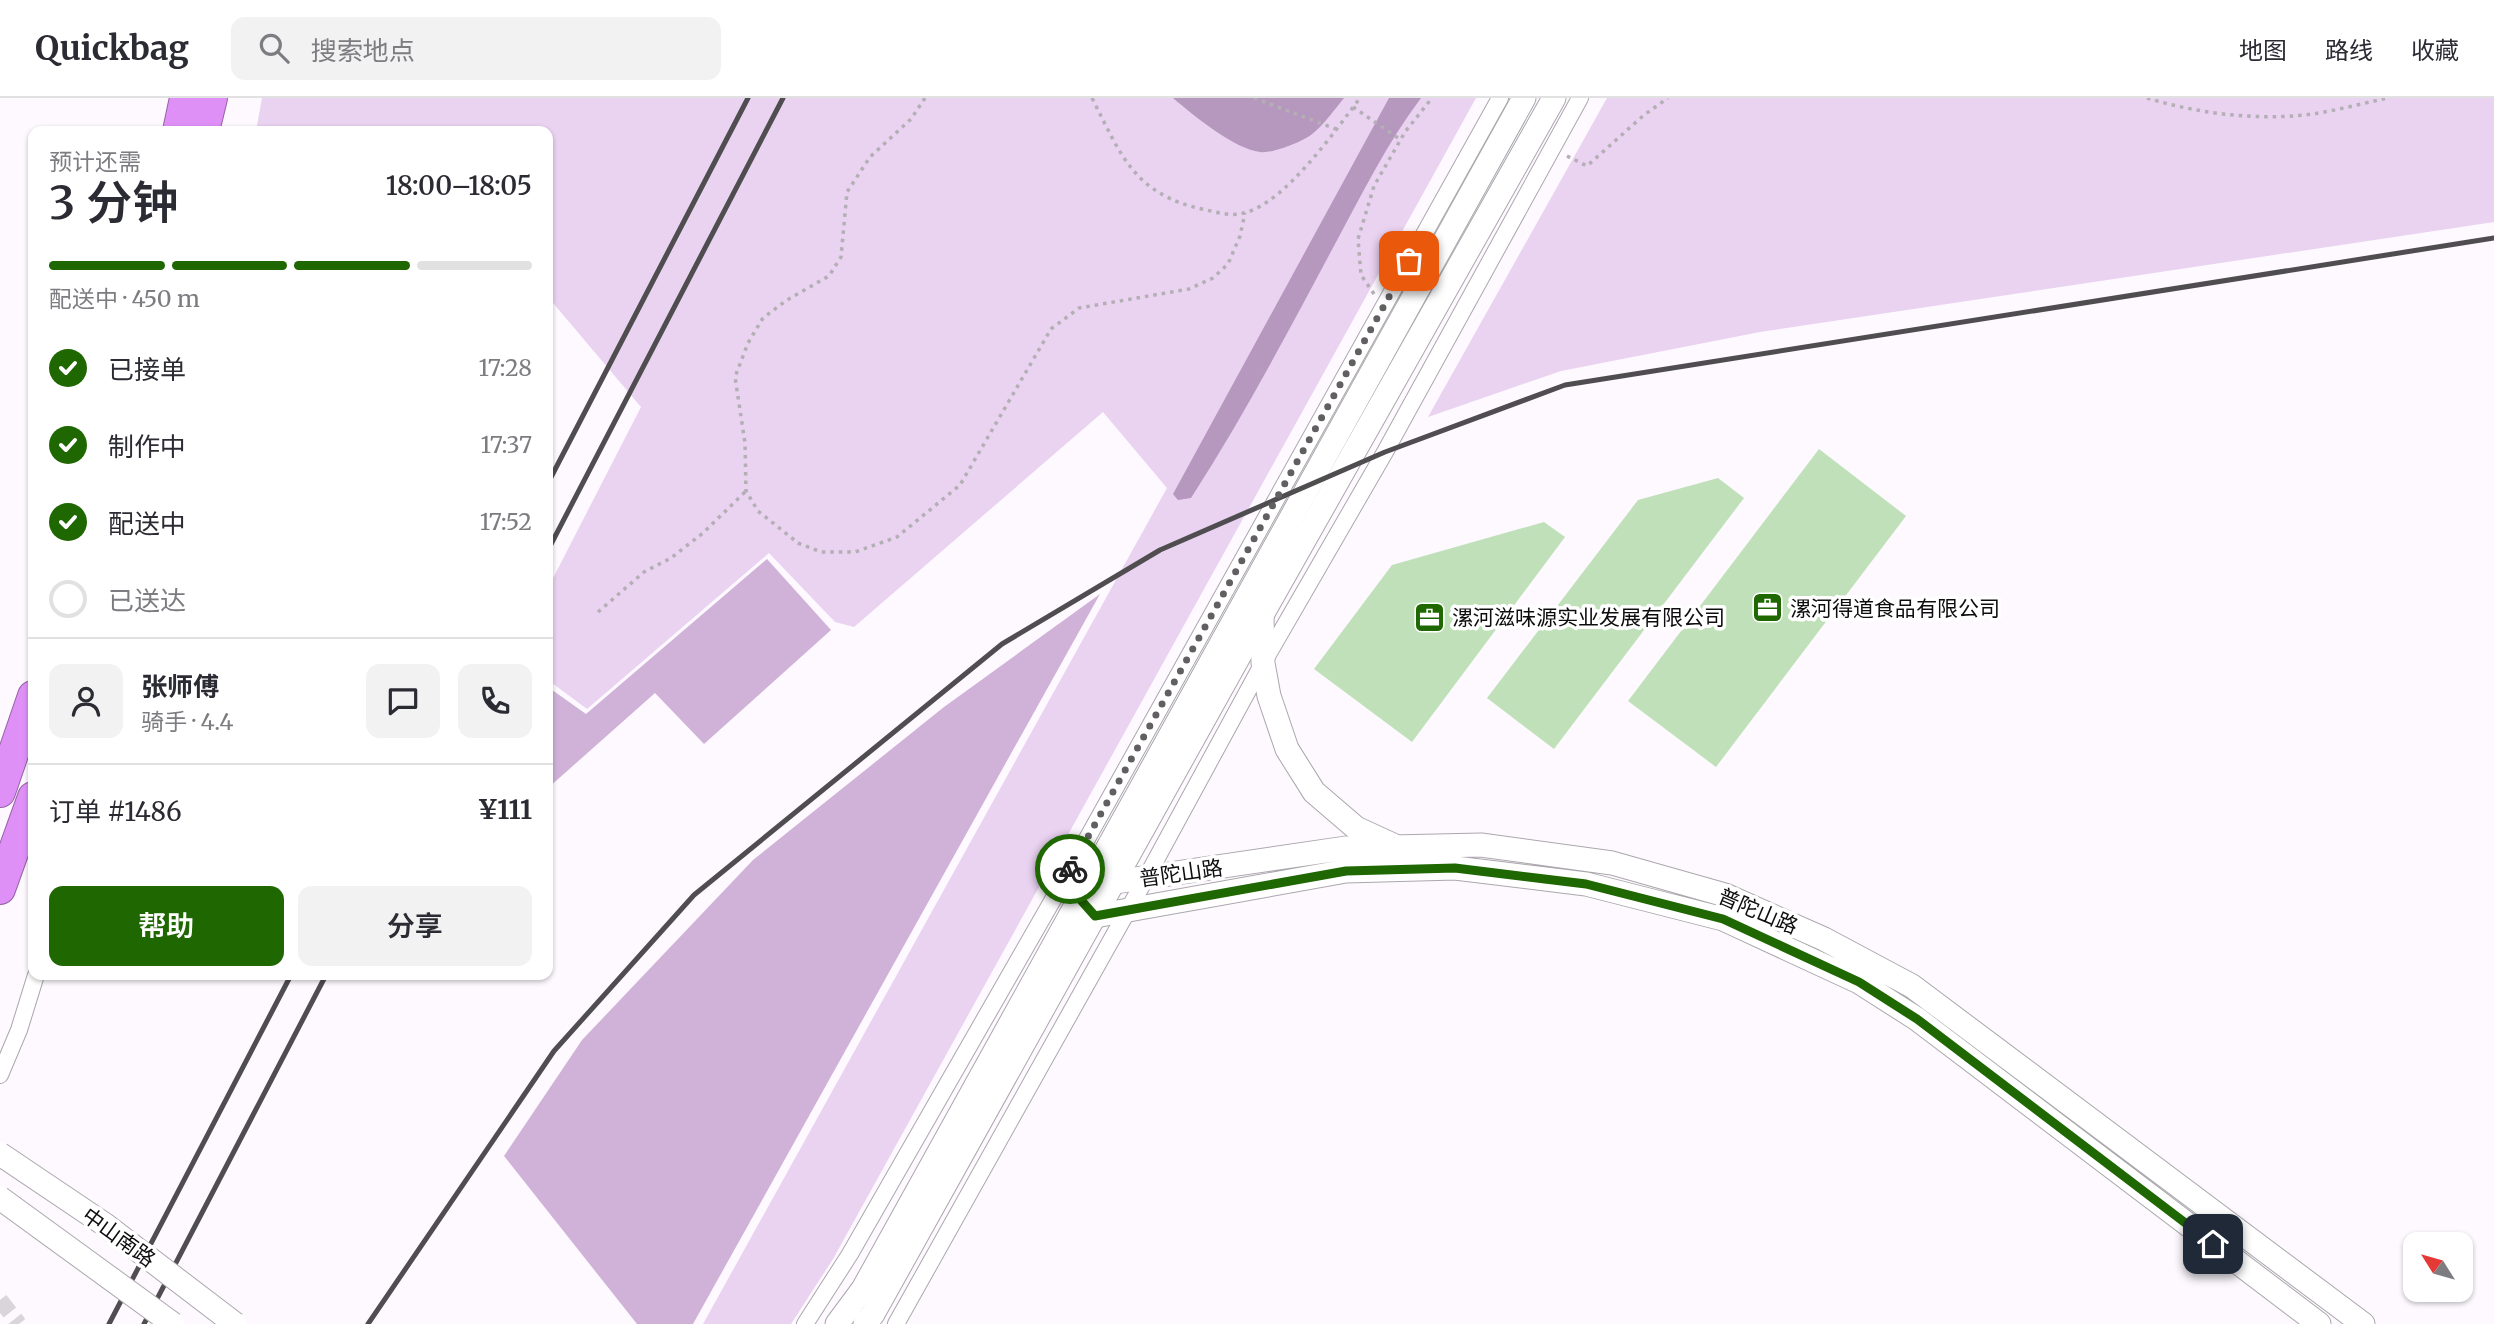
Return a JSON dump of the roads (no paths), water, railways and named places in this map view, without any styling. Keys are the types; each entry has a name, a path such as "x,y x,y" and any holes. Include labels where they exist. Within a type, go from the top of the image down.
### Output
{"highway":[{"path":"179,126 186,98"},
{"path":"205,126 212,98"},
{"path":"0,792 28,711"},
{"path":"0,890 28,811"}],"main road":[{"path":"837,1324 863,1289 1069,893 1524,98"},
{"path":"865,1324 1554,98"},
{"path":"1262,615 1263,663 1269,696 1287,749 1314,792 1356,828 1399,847"},
{"name":"普陀山路","path":"1069,893 1115,882 1346,848 1480,845 1612,863 1725,895 1824,939 1912,986 2363,1324"},
{"name":"普陀山路","path":"1095,916 1346,871 1455,868 1586,884 1723,919 1859,982 1917,1019 2319,1324"},
{"path":"1069,893 1095,916"},
{"name":"中山南路","path":"0,1154 104,1224 235,1324"},
{"name":"中山南路","path":"0,1198 173,1324"}],"street":[{"path":"805,1324 1069,893 1382,307 1500,98"},
{"path":"896,1324 1128,911 1263,663 1385,452 1580,98"},
{"path":"0,1076 19,1030 34,980"}],"tunnel":[{"path":"0,1300 19,1324"}],"railway":[{"path":"553,473 748,98"},
{"path":"553,540 783,98"},
{"path":"368,1324 554,1051 694,895 1002,644 1160,550 1385,452 1565,385 2494,238"},
{"path":"109,1324 288,980"},
{"path":"144,1324 323,980"}],"place":[{"name":"漯河得道食品有限公司","path":"1767,608"},
{"name":"漯河滋味源实业发展有限公司","path":"1429,617"}]}
